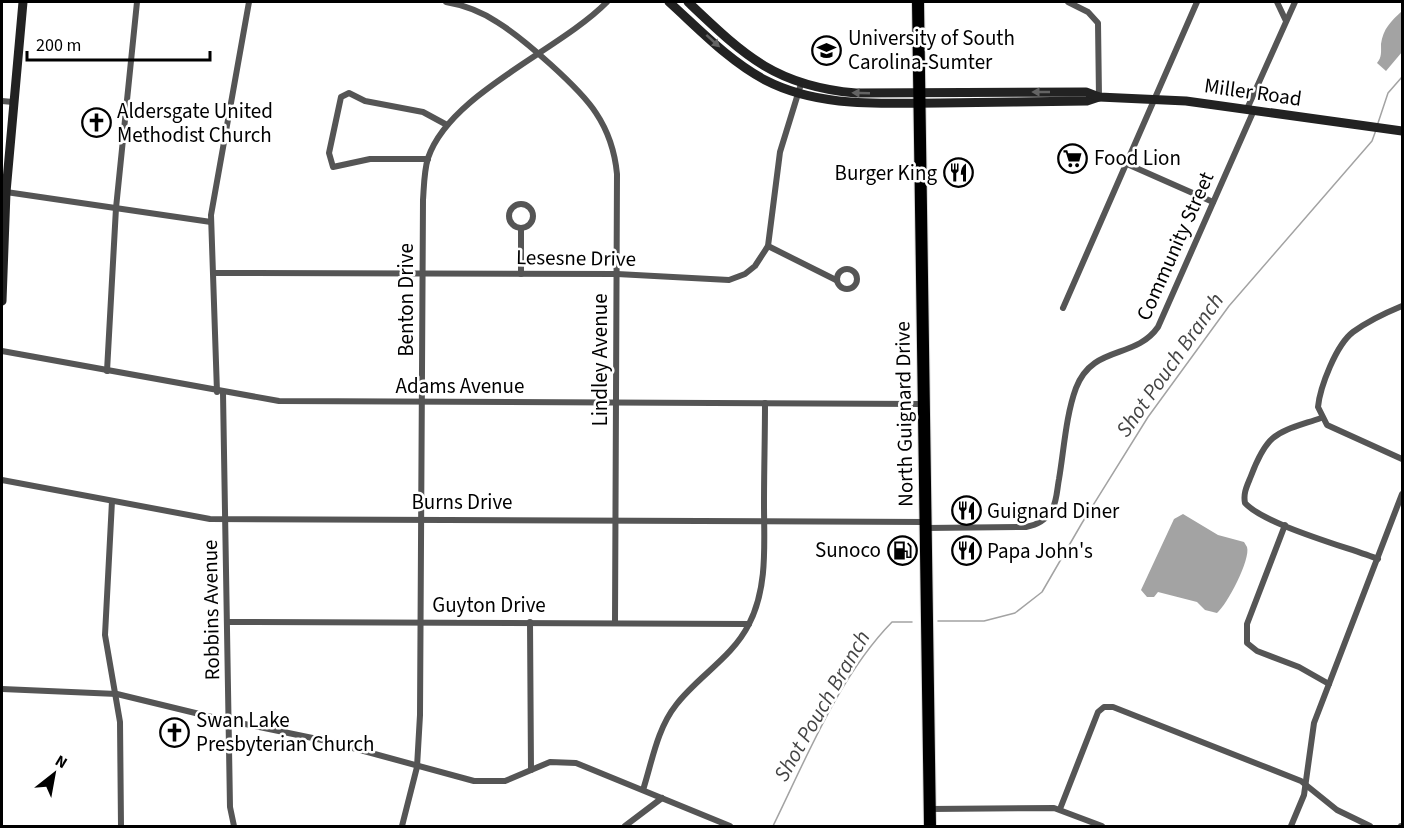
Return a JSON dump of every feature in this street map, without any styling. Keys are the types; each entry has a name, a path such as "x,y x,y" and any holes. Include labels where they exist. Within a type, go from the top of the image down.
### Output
{"highway":[{"name":"North Guignard Drive","path":"918,2 930,826"}],"main road":[{"path":"2,300 4,204 23,2"},
{"name":"Miller Road","path":"669,2 743,66 764,79 797,94 852,102 920,98"},
{"name":"Miller Road","path":"688,2 750,58 768,70 801,84 856,93 920,98 1087,101 1099,97 1156,99 1402,131"}],"street":[{"path":"107,371 116,208 137,2"},
{"name":"Robbins Avenue","path":"234,826 230,807 226,519 211,222 249,2"},
{"name":"Lindley Avenue","path":"446,2 471,9 497,21 537,55 589,103 602,123 611,145 617,174 615,622"},
{"name":"Benton Drive","path":"402,826 417,767 421,621 424,183 428,159 447,125 463,107 608,2"},
{"path":"1068,2 1088,12 1098,23 1099,97"},
{"path":"1063,308 1197,2"},
{"path":"1277,2 1286,21"},
{"name":"Community Street","path":"926,525 1026,527 1040,522 1049,514 1056,499 1073,399 1079,382 1094,362 1137,346 1153,334 1166,313 1295,2"},
{"name":"Lesesne Drive","path":"213,273 617,274 729,280 745,274 755,266 768,246 780,152 801,84"},
{"path":"428,159 370,159 333,167 329,153 341,97 349,93 365,101 408,108 423,112 447,125"},
{"path":"2,101 13,102"},
{"path":"1127,164 1213,202"},
{"path":"6,192 211,222"},
{"path":"521,228 521,274"},
{"path":"768,246 836,280"},
{"path":"1402,306 1367,323 1352,333 1343,343 1321,391 1318,407 1321,418 1333,428 1402,459"},
{"name":"Adams Avenue","path":"2,351 279,402 923,404"},
{"path":"643,790 661,732 670,712 690,688 733,648 749,624 762,588 765,403"},
{"path":"1321,418 1287,429 1267,442 1244,493 1245,503 1285,525 1378,558"},
{"name":"Burns Drive","path":"2,480 196,517 226,519 764,520 926,525"},
{"path":"1291,826 1301,804 1306,783 1311,736 1402,494"},
{"path":"112,501 105,635 117,694 120,722 121,826"},
{"path":"1285,525 1247,624 1247,643 1257,651 1299,667 1329,684"},
{"name":"Guyton Drive","path":"228,622 749,624"},
{"path":"530,622 531,770"},
{"path":"2,689 117,694 327,741 417,767 487,783 505,781 550,762 576,763 730,826"},
{"path":"1060,809 1095,718 1100,710 1108,707 1138,715 1306,783 1337,810 1370,826"},
{"path":"626,826 662,798"},
{"path":"930,809 1060,809 1102,826"}],"shaded area":[{"path":"1402,11 1402,52 1386,71 1377,63 1382,39 1388,26"},
{"path":"1183,514 1218,535 1244,542 1247,547 1245,561 1237,582 1217,613 1205,610 1197,602 1158,592 1154,597 1147,597 1141,590 1174,519"}],"waterway":[{"name":"Shot Pouch Branch","path":"1378,123 1388,93 1402,77"},
{"name":"Shot Pouch Branch","path":"938,621 984,621 1015,613 1042,592 1148,417 1229,306 1372,141 1376,130"},
{"name":"Shot Pouch Branch","path":"773,826 825,719 856,667 892,622 912,622"}],"place":[{"name":"University of South Carolina-Sumter","path":"827,50"},
{"name":"Aldersgate United Methodist Church","path":"96,123"},
{"name":"Food Lion","path":"1073,158"},
{"name":"Burger King","path":"958,173"},
{"name":"Guignard Diner","path":"966,511"},
{"name":"Sunoco","path":"902,550"},
{"name":"Papa John's","path":"966,551"},
{"name":"Swan Lake Presbyterian Church","path":"175,732"}]}
